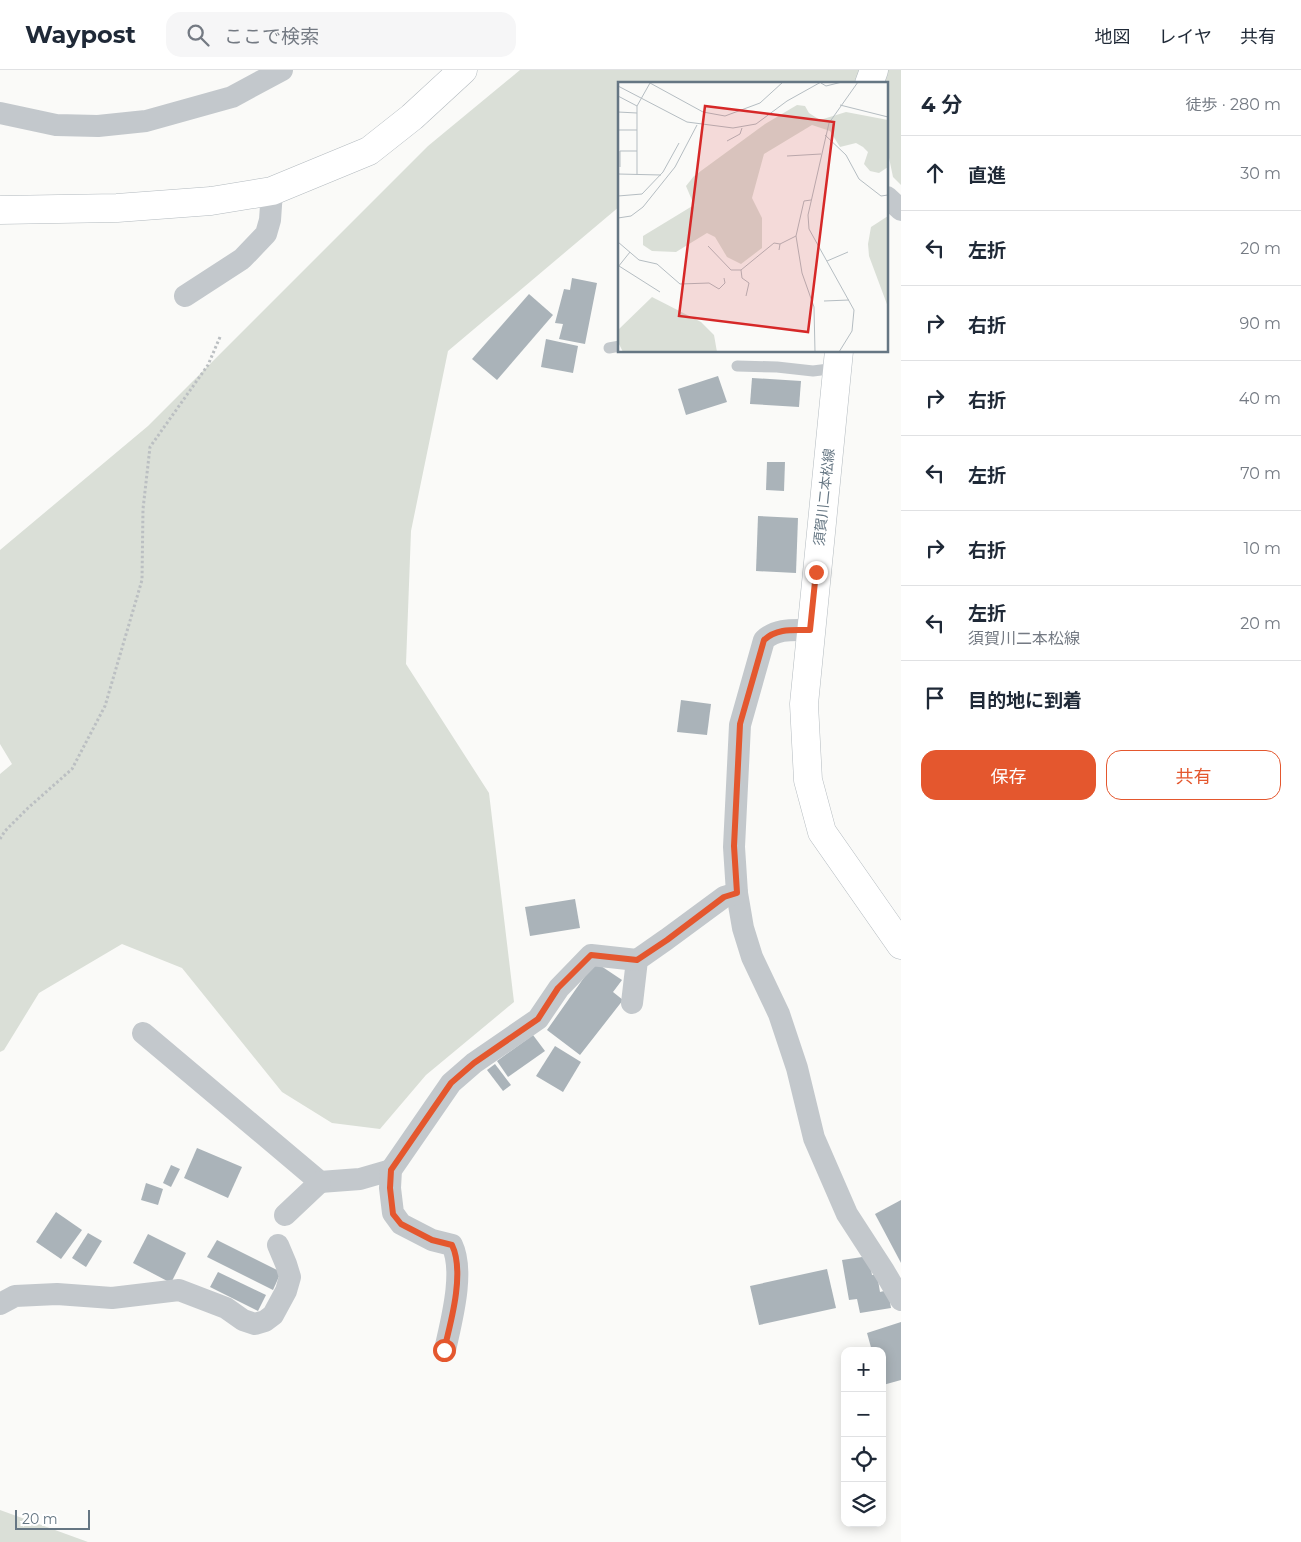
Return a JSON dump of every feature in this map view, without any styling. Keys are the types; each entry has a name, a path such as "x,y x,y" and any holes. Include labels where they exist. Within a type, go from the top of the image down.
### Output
{"main road":[{"path":"0,210 117,208 211,201 272,191 369,151 412,117 463,70"},
{"path":"870,82 874,70"},
{"name":"須賀川二本松線","path":"838,360 804,704 808,780 822,832 901,945"}],"street":[{"path":"0,113 56,125 98,126 146,121 232,97 282,70"},
{"path":"185,296 242,259 266,234 270,220 272,191"},
{"path":"888,198 901,210"},
{"path":"810,630 786,630 771,634 764,640 740,724 734,846 737,893 743,928 752,957 779,1014 797,1068 814,1138 847,1214 901,1300"},
{"path":"444,1350 455,1305 457,1255 452,1245 432,1240 401,1224 393,1214 390,1188 391,1170 451,1083 474,1063 538,1019 558,988 591,955 637,960 724,897 737,893"},
{"path":"632,1003 637,960"},
{"path":"143,1033 320,1182"},
{"path":"285,1215 320,1182 360,1179 391,1170"},
{"path":"0,1304 15,1296 56,1294 112,1298 179,1290 226,1308 243,1320 256,1324 265,1322 273,1315 286,1291 290,1277 278,1245"}],"lane":[{"path":"736,366 778,367 813,371 838,360"}],"path":[{"path":"0,839 5,831 72,768 105,706 142,580 143,508 150,447 208,365 220,337"}],"shaded area":[{"path":"520,70 901,70 901,185 893,177 888,153 888,82 618,82 618,208 448,351 411,531 406,664 489,793 514,1002 426,1075 380,1129 332,1123 282,1092 182,968 122,944 39,993 4,1050 0,1052 0,774 12,764 0,744 0,550 148,426 428,146"},
{"path":"0,1510 88,1542 0,1542"}],"building":[{"path":"572,278 597,283 585,344 559,339 563,324 555,323 564,289 570,290"},
{"path":"529,294 553,315 497,380 472,359"},
{"path":"546,339 578,346 573,373 541,367"},
{"path":"718,376 727,402 686,415 678,389"},
{"path":"752,378 801,381 799,407 750,404"},
{"path":"767,462 785,462 784,491 766,490"},
{"path":"758,516 798,518 796,573 756,571"},
{"path":"681,700 711,704 707,735 677,732"},
{"path":"575,899 580,928 530,936 525,907"},
{"path":"595,962 622,980 613,992 623,1000 580,1055 547,1030"},
{"path":"533,1035 545,1051 508,1077 497,1061"},
{"path":"555,1046 581,1062 563,1092 536,1076"},
{"path":"495,1064 511,1085 503,1091 487,1070"},
{"path":"197,1148 242,1167 228,1198 184,1178"},
{"path":"171,1165 180,1169 171,1187 163,1183"},
{"path":"146,1183 163,1189 158,1205 141,1200"},
{"path":"901,1200 901,1263 875,1214"},
{"path":"56,1212 82,1230 61,1259 36,1242"},
{"path":"88,1233 102,1241 86,1267 72,1258"},
{"path":"148,1234 186,1253 171,1283 133,1263"},
{"path":"217,1240 281,1272 273,1290 207,1257"},
{"path":"869,1256 872,1275 877,1274 880,1292 888,1290 891,1308 860,1313 857,1299 849,1300 842,1260"},
{"path":"827,1269 836,1308 759,1325 750,1286"},
{"path":"218,1272 266,1295 258,1311 210,1287"},
{"path":"901,1322 901,1380 886,1384 886,1347 871,1347 867,1333"}],"route":[{"path":"444,1350 455,1305 457,1255 452,1245 432,1240 415,1232 401,1224 393,1214 390,1188 391,1170 451,1083 474,1063 538,1019 558,988 591,955 637,960 724,897 737,893 734,846 740,724 764,640 771,634 786,630 810,630 816,572"}]}
